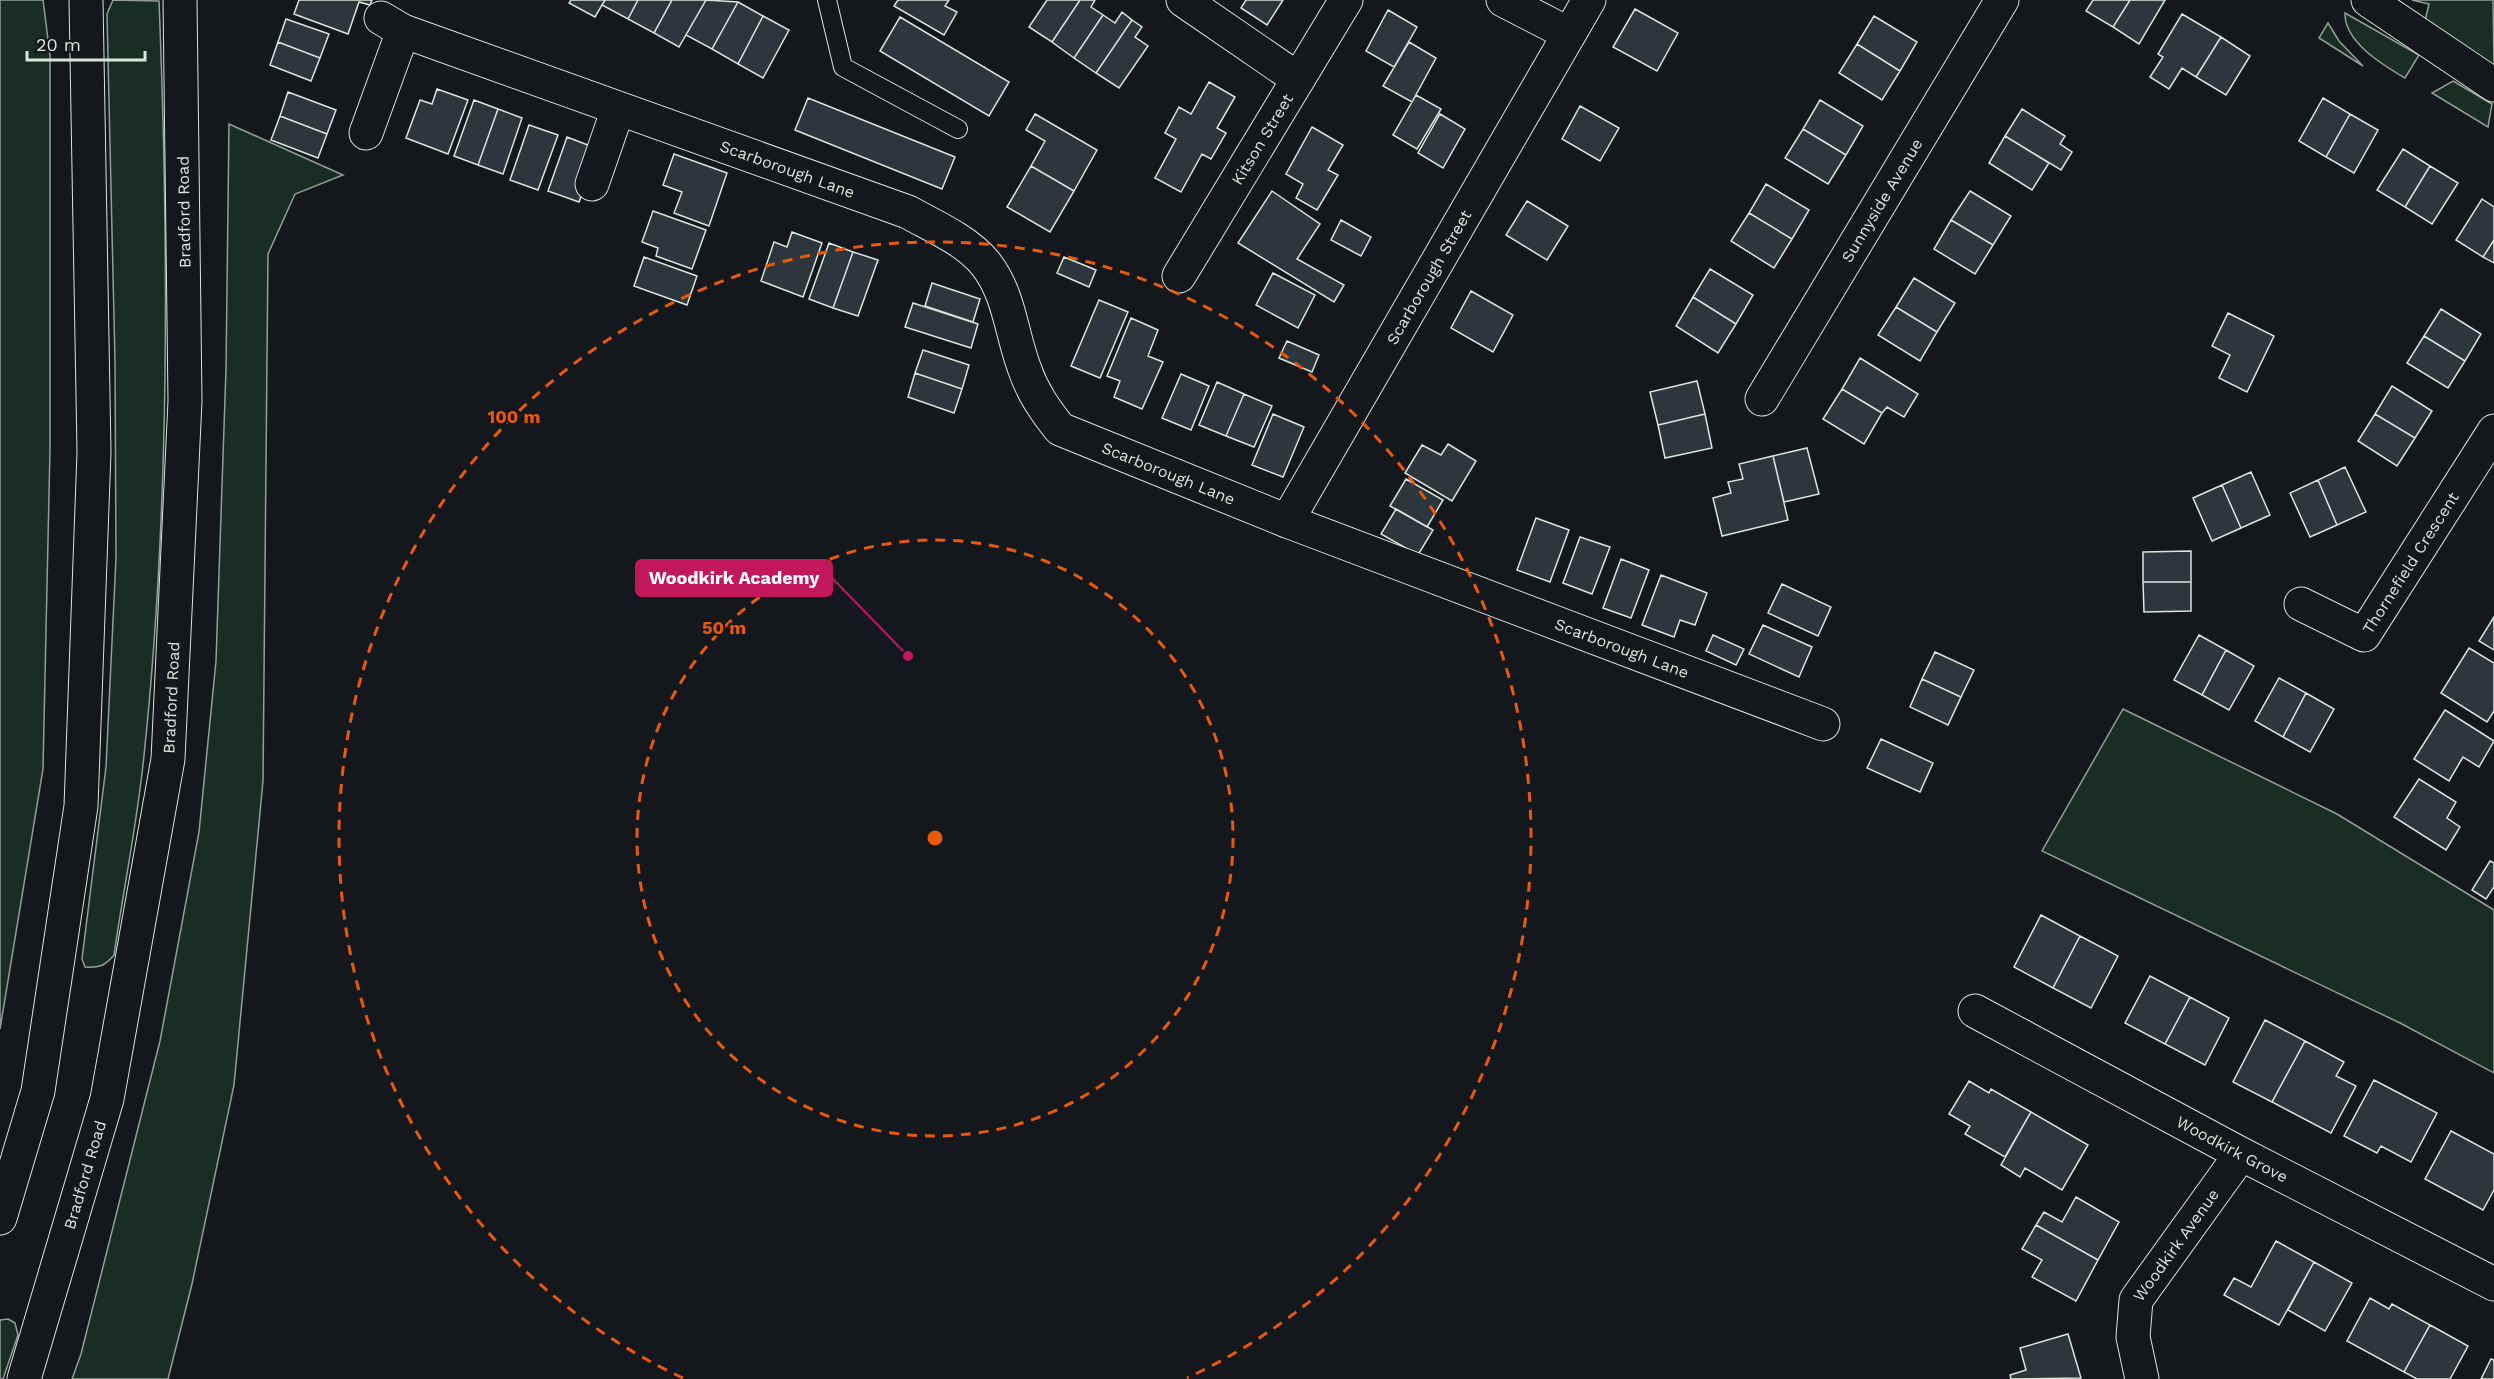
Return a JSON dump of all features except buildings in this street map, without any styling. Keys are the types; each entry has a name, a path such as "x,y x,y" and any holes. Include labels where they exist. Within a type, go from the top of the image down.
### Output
{"street":[{"path":"0,1218 38,1091 81,806 94,452 86,0"},
{"name":"Bradford Road","path":"24,1379 107,1099 168,759 186,401 180,0"},
{"path":"1183,0 1298,79"},
{"name":"Kitson Street","path":"1179,276 1347,0"},
{"path":"1503,0 1569,34"},
{"name":"Scarborough Street","path":"1287,521 1589,0"},
{"name":"Sunnyside Avenue","path":"1761,399 2002,0"},
{"path":"2368,0 2494,85"},
{"name":"Scarborough Lane","path":"366,133 392,25 618,109 908,212 950,235 984,262 1004,295 1028,378 1039,404 1060,429 1287,521 1823,724"},
{"path":"592,184 618,109"},
{"name":"Thornefield Crescent","path":"2301,604 2364,635 2494,431"},
{"name":"Woodkirk Grove","path":"1975,1011 2241,1154 2494,1284"},
{"name":"Woodkirk Avenue","path":"2142,1379 2133,1337 2136,1300 2241,1154"}],"lane":[{"path":"827,0 843,67 958,129"}],"green space":[{"path":"0,0 43,0 50,55 50,449 43,769 0,1029"},
{"path":"113,0 159,1 165,191 163,480 152,671 133,837 114,955 108,962 98,967 85,967 82,959 106,767 116,558 115,362 107,14"},
{"path":"2412,0 2493,0 2494,68 2424,25 2429,4"},
{"path":"2345,13 2419,55 2405,78 2366,52 2351,34 2346,24"},
{"path":"2328,23 2339,41 2363,66 2319,38"},
{"path":"2453,81 2492,104 2488,127 2432,93"},
{"path":"229,124 343,175 295,194 268,254 263,781 234,1085 192,1284 168,1379 72,1379 81,1354 160,1041 199,832 216,661 226,369"},
{"path":"2123,709 2337,814 2494,910 2494,1073 2400,1023 2042,851"},
{"path":"8,1319 15,1323 18,1335 3,1379 0,1379 0,1320"}],"place":[{"name":"Woodkirk Academy","path":"908,656"}]}
